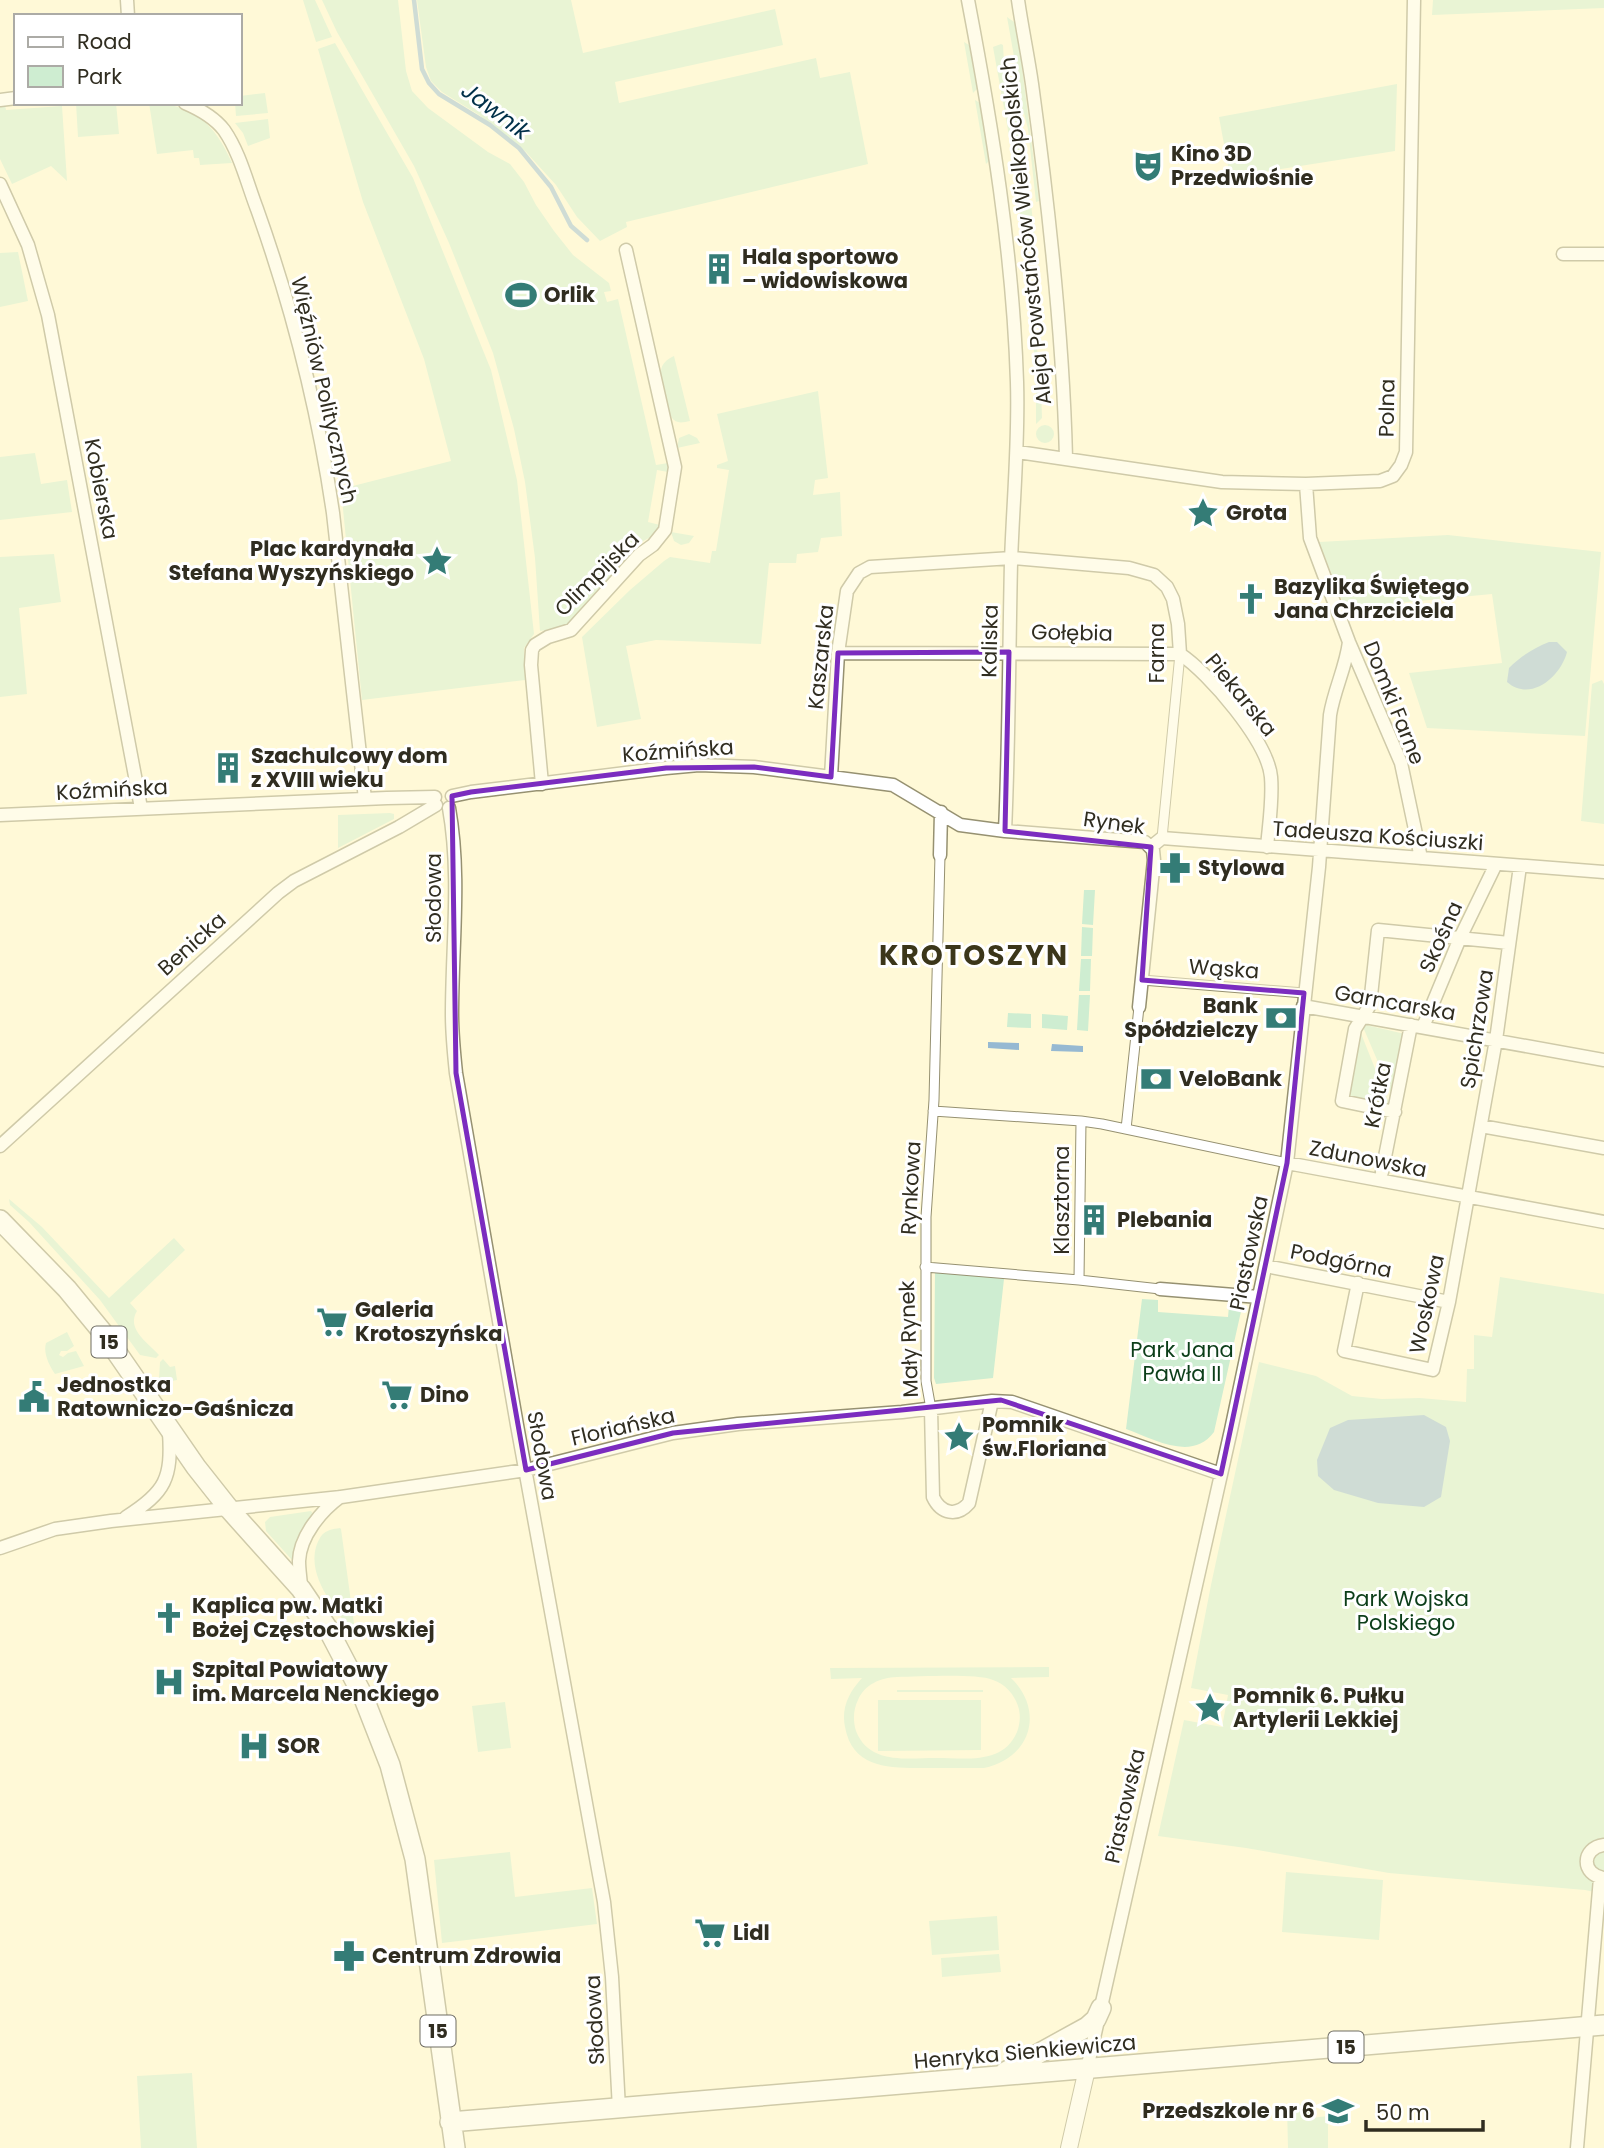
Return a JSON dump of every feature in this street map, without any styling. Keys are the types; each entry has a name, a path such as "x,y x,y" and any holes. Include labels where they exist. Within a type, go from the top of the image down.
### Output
{"main road":[{"name":"15","path":"0,1220 68,1289 104,1334 230,1510 301,1590 328,1629 363,1696 390,1765 415,1859 450,2122"},
{"path":"996,2077 1087,2027 1101,2008"},
{"name":"Henryka Sienkiewicza","path":"450,2122 1596,2026"},
{"path":"450,2122 455,2148"}],"street":[{"name":"Aleja Powstańców Wielkopolskich","path":"968,0 995,162 1010,274 1017,382 1017,452"},
{"name":"Aleja Powstańców Wielkopolskich","path":"1018,0 1032,83 1052,262 1066,458"},
{"name":"Polna","path":"1017,452 1222,482 1306,484 1380,481 1393,475 1406,452 1415,0"},
{"name":"Więźniów Politycznych","path":"189,105 204,112 223,129 237,155 269,243 299,345 330,490 365,799"},
{"name":"Kobierska","path":"0,184 28,244 48,315 141,808"},
{"name":"Olimpijska","path":"548,784 532,675 532,650 539,641 571,631 639,555 660,537 666,525 675,471 626,250"},
{"path":"1563,254 1604,254"},
{"name":"Kaliska","path":"1005,831 1017,452"},
{"name":"Domki Farne","path":"1306,484 1310,538 1349,642 1401,763 1421,858"},
{"name":"Kaszarska","path":"831,777 838,653 847,591 859,573 870,567 1012,558"},
{"name":"Farna","path":"1012,558 1129,568 1154,575 1167,587 1178,624 1180,654 1162,838"},
{"name":"Piastowska","path":"1087,2069 1221,1474 1287,1163 1320,850 1333,695 1347,659 1349,642"},
{"name":"Gołębia","path":"838,653 1180,654"},
{"name":"Piekarska","path":"1180,654 1194,663 1243,720 1268,762 1272,799 1267,847"},
{"name":"Koźmińska","path":"0,815 365,799 443,802 471,792 699,765 754,767 893,785 941,812"},
{"name":"Benicka","path":"0,1146 278,893 294,881 443,802"},
{"name":"Słodowa","path":"443,802 454,847 452,1017 456,1073 604,1902 610,1951 619,2109"},
{"path":"941,812 933,1111 1081,1121 1126,1129"},
{"name":"Rynek","path":"941,812 960,825 1145,842 1151,847 1154,860 1126,1129"},
{"path":"1151,847 1162,838"},
{"name":"Tadeusza Kościuszki","path":"1162,838 1604,872"},
{"name":"Skośna","path":"1417,1026 1496,864"},
{"name":"Spichrzowa","path":"1467,1197 1496,1040 1520,866"},
{"path":"1395,1112 1342,1101 1355,1029 1370,1005 1378,930 1510,943"},
{"name":"Wąska","path":"1142,980 1303,999"},
{"name":"Garncarska","path":"1303,999 1362,1016 1604,1060"},
{"name":"Krótka","path":"1382,1172 1417,1026"},
{"name":"Rynkowa","path":"925,1267 933,1111"},
{"name":"Klasztorna","path":"1079,1280 1081,1121"},
{"path":"1481,1126 1604,1148"},
{"name":"Zdunowska","path":"1126,1129 1287,1163 1604,1222"},
{"name":"Woskowa","path":"1358,1283 1344,1351 1433,1370 1449,1302 1467,1197"},
{"name":"Podgórna","path":"1266,1266 1449,1302"},
{"path":"925,1267 1259,1297"},
{"name":"Mały Rynek","path":"925,1267 926,1381 930,1409 933,1497 943,1511 952,1513 965,1508 969,1503 992,1401"},
{"name":"Mały Rynek","path":"916,1411 992,1401 1012,1402 1221,1474"},
{"name":"Floriańska","path":"0,1548 55,1530 123,1519 341,1497 526,1470 673,1433 738,1424 916,1411"},
{"path":"123,1519 144,1507 160,1490 168,1473 168,1425"},
{"path":"301,1590 299,1559 305,1540 319,1517 341,1497"},
{"path":"1577,2148 1596,2026 1602,1878 1591,1872 1587,1862 1594,1847 1604,1845"},
{"path":"1069,2148 1087,2069"}],"highlighted area":[{"path":"1009,652 1005,831 1151,847 1142,980 1304,993 1287,1163 1221,1474 1001,1400 673,1433 526,1470 456,1073 452,796 666,768 754,767 831,777 838,653"}],"green space":[{"path":"303,0 315,0 332,37 316,42"},
{"path":"322,0 398,0 406,71 412,91 428,108 488,152 510,164 573,255 609,283 611,291 604,292 607,302 618,299 656,465 668,463 668,472 657,470 648,522 660,525 654,535 640,543 564,627 540,631 535,558 525,482 493,353 449,243 414,166 337,32"},
{"path":"417,0 571,0 583,53 775,9 783,45 615,82 619,103 816,58 820,78 850,72 868,164 626,222 627,227 600,241 577,217 556,185 526,152 479,115 442,92 431,81 426,67"},
{"path":"1433,0 1604,0 1604,8 1432,15"},
{"path":"1007,17 1017,28 1039,201 1036,202 1024,113 1018,121 1019,147 1028,206 1031,204 1035,239 1032,238 1032,252 1024,252 1013,158 993,47 1003,45 1004,63 1010,80 1019,85"},
{"path":"964,42 969,45 977,89 973,93"},
{"name":"Plac kardynała Stefana Wyszyńskiego","path":"335,43 413,178 491,370 517,480 534,634 524,648 525,680 362,700 341,489 451,461 424,359 363,202 318,49"},
{"path":"1397,84 1395,151 1230,177 1219,117"},
{"path":"265,93 268,113 236,116 235,105 242,105 242,96"},
{"path":"975,100 980,103 990,160 986,164"},
{"path":"5,105 6,110 62,106 67,181 51,166 12,184 0,159 0,106"},
{"path":"76,105 116,105 119,134 78,137"},
{"path":"149,105 169,105 201,118 218,137 232,163 200,165 199,158 194,158 193,150 157,154"},
{"path":"268,119 270,138 248,146 235,123"},
{"path":"18,252 28,301 0,307 0,253"},
{"path":"1031,287 1041,389 1042,418 1036,424 1037,354 1034,354"},
{"path":"674,356 690,421 674,420 665,397 661,369 665,362"},
{"path":"818,391 828,478 815,480 813,495 840,492 842,536 821,538 818,552 797,554 796,563 769,563 761,644 656,640 626,646 641,719 597,727 582,637 630,590 670,557 710,563 712,551 716,551 729,470 717,468 717,465 728,461 717,414"},
{"path":"1045,425 1051,428 1054,434 1051,440 1045,443 1039,440 1036,434 1039,428"},
{"path":"689,434 700,443 677,448 679,438"},
{"path":"35,453 41,484 67,480 72,512 0,520 0,457"},
{"path":"671,532 694,536 689,543 681,545 674,541"},
{"path":"1448,535 1601,552 1585,736 1427,728 1409,673 1502,663 1492,594 1345,608 1319,542"},
{"path":"54,554 61,602 19,608 27,694 0,697 0,557"},
{"path":"1602,680 1604,824 1581,821 1592,684"},
{"path":"394,814 394,819 338,848 338,815"},
{"path":"1084,890 1095,890 1093,925 1082,924"},
{"path":"1082,927 1093,928 1092,956 1081,956"},
{"path":"1081,959 1091,959 1090,991 1079,991"},
{"path":"1079,995 1090,995 1088,1031 1077,1030"},
{"path":"1008,1013 1031,1014 1031,1028 1007,1027"},
{"path":"1042,1014 1068,1016 1067,1030 1042,1028"},
{"path":"1366,1025 1405,1034 1393,1097 1363,1027"},
{"path":"1360,1031 1388,1101 1387,1105 1350,1096"},
{"path":"9,1199 42,1227 109,1298 174,1238 185,1250 130,1303 137,1311 134,1318 136,1329 159,1355 156,1358 140,1355 100,1300 29,1222 10,1205"},
{"path":"935,1271 1004,1279 993,1378 936,1384"},
{"name":"Park Wojska Polskiego","path":"1500,1277 1604,1294 1604,1894 1585,1890 1389,1873 1158,1836 1184,1720 1222,1727 1228,1695 1191,1688 1259,1362 1316,1376 1352,1396 1466,1402 1467,1369 1474,1369 1474,1335 1492,1337"},
{"name":"Park Jana Pawła II","path":"1142,1299 1158,1300 1158,1312 1228,1317 1229,1306 1242,1307 1214,1432 1195,1446 1172,1446 1126,1429"},
{"path":"67,1332 74,1346 67,1351 61,1351 59,1355 63,1357 76,1351 84,1366 55,1374 46,1355 46,1343"},
{"path":"163,1359 170,1367 175,1366 177,1380 162,1383 159,1379 160,1362"},
{"path":"311,1511 313,1514 300,1535 292,1560 266,1531 265,1522 270,1517"},
{"path":"340,1528 356,1638 326,1595 314,1559 316,1547 324,1533"},
{"path":"1049,1667 1049,1677 1011,1678 1022,1691 1030,1718 1028,1732 1022,1744 1000,1763 984,1768 902,1768 877,1764 866,1759 849,1741 845,1727 845,1707 853,1689 862,1678 831,1679 830,1668","holes":["973,1677 997,1682 1009,1690 1018,1706 1020,1719 1017,1732 1003,1750 982,1757 902,1758 870,1750 856,1731 856,1704 861,1694 874,1683 891,1678"]},
{"path":"983,1690 983,1692 897,1692"},
{"path":"878,1700 981,1700 981,1750 878,1751"},
{"path":"505,1702 511,1748 478,1752 472,1706"},
{"path":"510,1852 515,1897 592,1888 597,1924 442,1943 434,1860"},
{"path":"1286,1872 1383,1880 1379,1940 1282,1932"},
{"path":"997,1916 999,1950 932,1955 929,1921"},
{"path":"999,1954 1001,1972 942,1977 941,1958"},
{"path":"192,2073 197,2148 141,2148 137,2076"},
{"path":"1310,2103 1311,2118 1328,2116 1328,2148 1288,2148 1287,2106"}],"water":[{"path":"1549,642 1557,642 1567,652 1552,678 1526,690 1507,682 1509,668 1528,653"},
{"path":"988,1042 1019,1043 1019,1050 988,1048"},
{"path":"1052,1044 1083,1046 1083,1052 1051,1051"},
{"path":"1424,1415 1446,1427 1450,1441 1441,1497 1424,1507 1378,1503 1334,1490 1318,1476 1317,1460 1330,1428 1348,1420"}],"waterway":[{"name":"Jawnik","path":"414,0 422,69 429,83 439,94 490,125 519,148 551,187 571,226 587,240"}],"place":[{"name":"Kino 3D Przedwiośnie","path":"1148,166"},
{"name":"Hala sportowo – widowiskowa","path":"719,269"},
{"name":"Orlik","path":"521,295"},
{"name":"Grota","path":"1203,513"},
{"name":"Plac kardynała Stefana Wyszyńskiego","path":"437,561"},
{"name":"Bazylika Świętego Jana Chrzciciela","path":"1251,599"},
{"name":"Szachulcowy dom z XVIII wieku","path":"228,768"},
{"name":"Stylowa","path":"1175,868"},
{"name":"Bank Spółdzielczy","path":"1281,1018"},
{"name":"VeloBank","path":"1156,1079"},
{"name":"Plebania","path":"1094,1220"},
{"name":"Galeria Krotoszyńska","path":"332,1322"},
{"name":"Dino","path":"397,1395"},
{"name":"Jednostka Ratowniczo-Gaśnicza","path":"34,1397"},
{"name":"Pomnik św.Floriana","path":"959,1437"},
{"name":"Kaplica pw. Matki Bożej Częstochowskiej","path":"169,1618"},
{"name":"Szpital Powiatowy im. Marcela Nenckiego","path":"169,1682"},
{"name":"Pomnik 6. Pułku Artylerii Lekkiej","path":"1210,1708"},
{"name":"SOR","path":"254,1746"},
{"name":"Lidl","path":"710,1933"},
{"name":"Centrum Zdrowia","path":"349,1956"},
{"name":"Przedszkole nr 6","path":"1338,2111"}],"district":[{"name":"KROTOSZYN","path":"974,955"}]}
